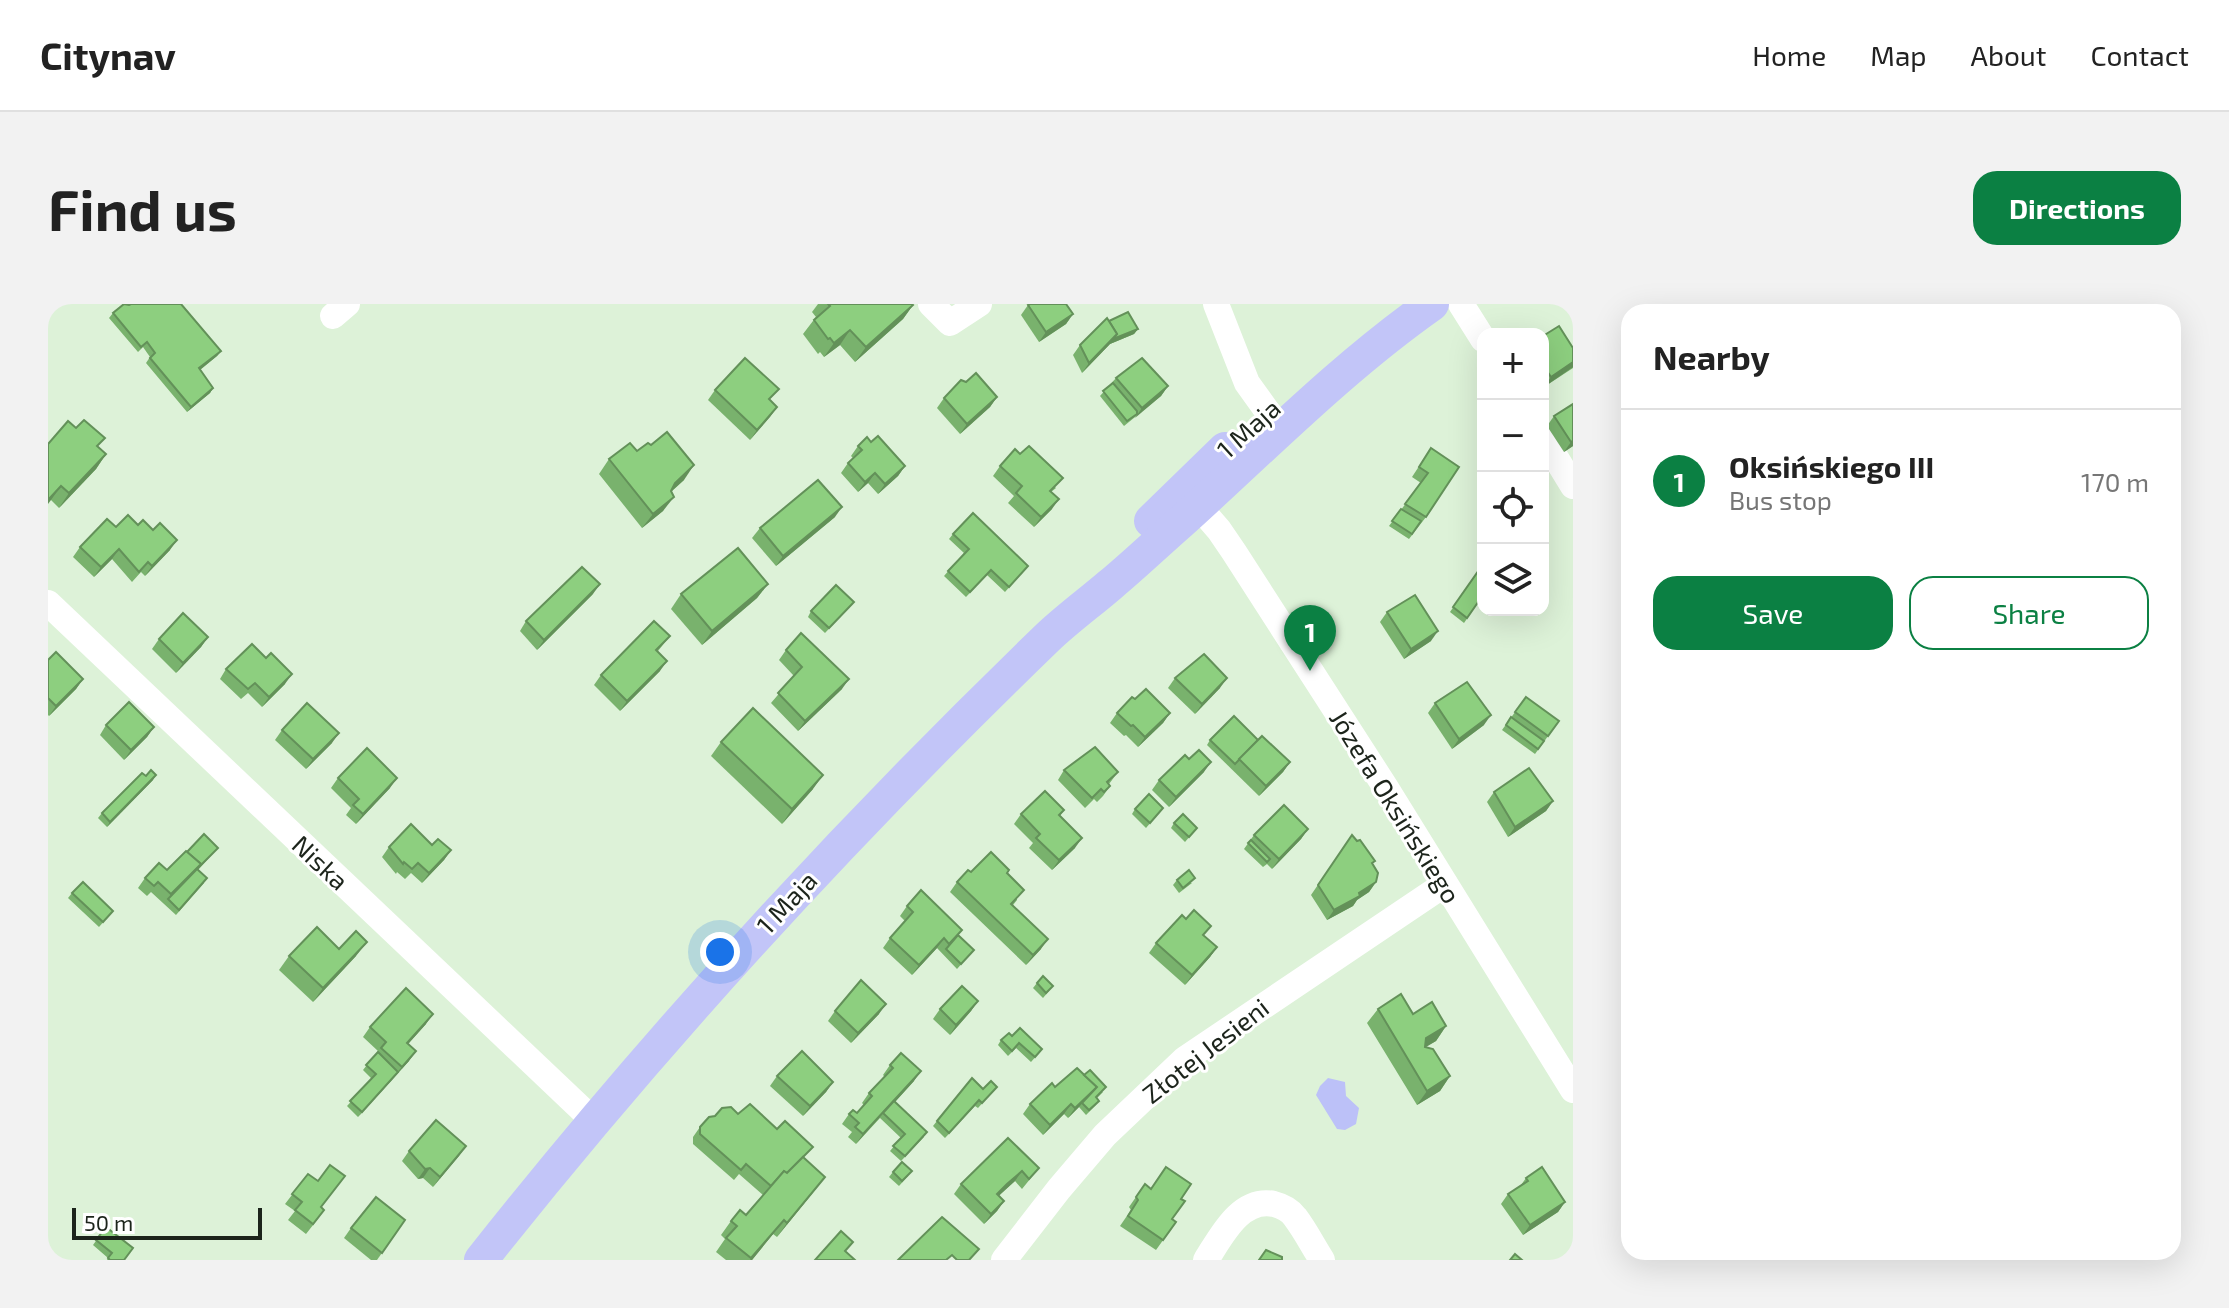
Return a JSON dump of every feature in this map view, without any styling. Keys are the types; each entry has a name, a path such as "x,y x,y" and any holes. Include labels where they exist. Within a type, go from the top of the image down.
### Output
{"main road":[{"name":"1 Maja","path":"481,1260 594,1121 731,961 833,851 1050,635 1100,573 1191,497 1272,419 1418,313"}],"street":[{"path":"931,304 950,323 979,304"},
{"path":"1216,304 1247,383 1272,419"},
{"path":"1461,304 1477,329"},
{"path":"1549,447 1573,486"},
{"name":"Józefa Oksińskiego","path":"1191,497 1234,552 1573,1090"},
{"name":"Niska","path":"48,603 594,1121"},
{"name":"Złotej Jesieni","path":"1004,1260 1105,1135 1185,1059 1445,884"},
{"path":"1206,1260 1232,1221 1248,1207 1266,1203 1282,1206 1294,1214 1322,1260"}],"water":[{"path":"1328,1078 1345,1082 1346,1096 1359,1108 1356,1124 1345,1130 1337,1129 1316,1095"}],"building":[{"path":"124,304 181,304 221,351 199,368 213,388 191,407 150,358 155,353 147,342 141,347 113,313"},
{"path":"828,304 913,305 866,347 850,330 834,343 828,339 814,320 830,306"},
{"path":"1030,304 1066,304 1073,314 1046,332"},
{"path":"1128,312 1138,329 1113,339 1117,334 1109,321"},
{"path":"1107,318 1117,334 1089,363 1080,345"},
{"path":"1559,326 1573,348 1573,362 1551,377 1549,374 1549,332"},
{"path":"745,358 779,389 769,399 777,407 757,430 715,390"},
{"path":"1142,358 1168,386 1142,408 1116,378"},
{"path":"976,373 997,397 967,424 944,398 961,380 966,382"},
{"path":"1113,383 1137,411 1127,421 1103,391"},
{"path":"1573,404 1573,441 1571,442 1554,416"},
{"path":"84,420 105,438 97,446 106,454 69,493 61,486 48,500 48,444 68,421 76,428"},
{"path":"667,432 694,465 675,483 671,491 674,497 653,514 609,459 630,443 637,451 648,443 651,445"},
{"path":"878,436 905,466 885,484 875,473 865,482 848,463 862,450 858,446 867,437 871,442"},
{"path":"1029,446 1063,478 1050,491 1059,499 1041,517 1016,493 1022,486 1000,466 1015,449 1020,454"},
{"path":"1431,448 1459,467 1426,517 1405,504 1428,473 1419,467"},
{"path":"818,480 842,507 783,556 760,528"},
{"path":"1401,509 1421,521 1412,534 1392,521"},
{"path":"973,513 1028,566 1009,587 991,570 970,592 948,571 969,549 953,534"},
{"path":"128,515 138,525 143,520 153,530 160,523 177,540 152,566 148,562 139,572 119,549 101,567 80,547 107,519 116,527"},
{"path":"738,548 768,584 712,631 681,594"},
{"path":"582,567 600,584 544,640 526,621"},
{"path":"1477,573 1477,604 1467,618 1453,607"},
{"path":"836,585 854,602 829,628 811,611"},
{"path":"1415,595 1438,631 1411,649 1387,612"},
{"path":"183,613 208,637 183,663 159,639"},
{"path":"654,621 670,636 656,650 667,661 627,701 601,675"},
{"path":"801,633 849,679 805,721 778,693 802,667 786,650"},
{"path":"252,644 266,658 271,653 292,674 269,697 255,683 248,689 226,669"},
{"path":"56,652 83,679 56,706 48,698 48,660"},
{"path":"1204,654 1227,678 1202,704 1175,678"},
{"path":"1467,682 1491,715 1459,739 1435,703"},
{"path":"1146,689 1170,713 1145,737 1117,713 1132,697 1135,699"},
{"path":"1526,697 1559,721 1548,736 1515,712"},
{"path":"129,702 154,727 131,750 106,725"},
{"path":"307,703 339,733 313,759 282,730"},
{"path":"753,708 823,775 792,809 721,742"},
{"path":"1234,716 1258,740 1235,764 1210,740"},
{"path":"1511,717 1544,741 1538,749 1506,725"},
{"path":"1262,736 1290,762 1266,786 1239,759"},
{"path":"1095,747 1118,772 1107,782 1110,786 1104,792 1101,789 1092,798 1064,770"},
{"path":"367,748 397,778 363,814 353,805 359,799 338,778"},
{"path":"1199,750 1211,762 1176,797 1159,780 1185,755 1189,759"},
{"path":"1529,768 1553,801 1515,827 1494,792"},
{"path":"151,770 156,775 110,822 102,813 142,773 146,776"},
{"path":"1045,791 1064,810 1059,815 1082,838 1059,860 1036,838 1040,834 1021,814"},
{"path":"1149,794 1163,808 1150,823 1135,809"},
{"path":"1284,805 1308,829 1279,859 1254,835"},
{"path":"1183,814 1197,828 1189,837 1174,823"},
{"path":"411,824 432,845 438,839 451,850 429,873 418,863 412,869 403,864 389,847"},
{"path":"204,834 218,848 197,869 201,864 187,852"},
{"path":"1352,835 1357,841 1360,840 1375,861 1372,863 1378,873 1376,882 1359,893 1360,896 1334,910 1318,885"},
{"path":"1251,840 1270,859 1267,862 1248,843"},
{"path":"186,851 201,864 171,894 158,882 154,886 145,878 159,863 167,870"},
{"path":"991,852 1024,890 1011,904 1048,939 1033,955 957,882"},
{"path":"197,869 207,878 179,910 168,899"},
{"path":"1189,870 1195,878 1183,888 1177,880"},
{"path":"83,882 113,911 103,922 72,893"},
{"path":"921,890 962,930 949,944 944,938 919,965 890,938 913,912 907,906"},
{"path":"1194,910 1211,926 1203,935 1217,947 1192,975 1156,943 1182,915 1186,919"},
{"path":"317,927 339,949 356,931 367,942 323,988 289,956"},
{"path":"958,935 974,950 961,964 946,949"},
{"path":"1043,976 1053,986 1046,993 1037,983"},
{"path":"861,980 886,1004 858,1033 835,1011"},
{"path":"962,986 978,1001 956,1025 940,1009"},
{"path":"406,988 433,1014 407,1043 416,1051 402,1067 381,1048 386,1042 370,1027"},
{"path":"1401,994 1413,1014 1432,1002 1446,1026 1426,1038 1425,1047 1433,1049 1450,1076 1427,1091 1378,1009"},
{"path":"1020,1028 1042,1049 1035,1057 1019,1043 1012,1051 1001,1040 1009,1033 1012,1036"},
{"path":"802,1051 833,1082 810,1106 777,1076"},
{"path":"378,1052 398,1072 362,1112 350,1101 376,1074 366,1065"},
{"path":"901,1053 921,1071 863,1134 855,1127 859,1123 849,1114 853,1110 857,1113 872,1096 869,1093 893,1068 890,1065"},
{"path":"1077,1068 1097,1087 1075,1108 1071,1104 1050,1125 1030,1104 1052,1083 1055,1087"},
{"path":"1090,1070 1106,1087 1096,1097 1099,1101 1089,1110 1082,1103 1097,1087 1084,1075"},
{"path":"972,1078 983,1089 991,1081 997,1087 982,1103 979,1100 949,1133 937,1121"},
{"path":"894,1101 927,1132 905,1156 893,1146 905,1134 883,1113"},
{"path":"750,1104 777,1129 785,1121 813,1147 771,1186 746,1164 741,1170 700,1134 700,1127 722,1108 731,1107 738,1114"},
{"path":"436,1120 466,1146 440,1177 430,1168 425,1169 409,1151"},
{"path":"1008,1138 1039,1168 1029,1179 1022,1171 1007,1184 997,1194 1004,1201 991,1214 961,1184"},
{"path":"803,1157 825,1177 787,1223 784,1220 751,1258 726,1238 737,1226 731,1221 740,1210 746,1215 784,1171 787,1173"},
{"path":"902,1162 912,1171 902,1181 893,1172"},
{"path":"330,1165 345,1176 321,1207 324,1210 313,1224 295,1210 302,1202 292,1194 308,1174 318,1181"},
{"path":"1166,1167 1191,1184 1181,1199 1185,1201 1172,1219 1176,1222 1163,1240 1128,1216 1145,1184 1151,1189"},
{"path":"1542,1167 1565,1202 1530,1225 1508,1194"},
{"path":"376,1197 405,1220 382,1253 351,1228"},
{"path":"942,1217 979,1249 969,1260 957,1260 952,1255 946,1260 898,1260"},
{"path":"106,1227 133,1248 124,1260 110,1260 108,1258 112,1253 96,1240"},
{"path":"841,1231 853,1242 845,1251 855,1260 815,1260"},
{"path":"1266,1250 1282,1257 1282,1260 1259,1260"}],"place":[{"name":"Oksińskiego III","path":"1310,671"}]}
